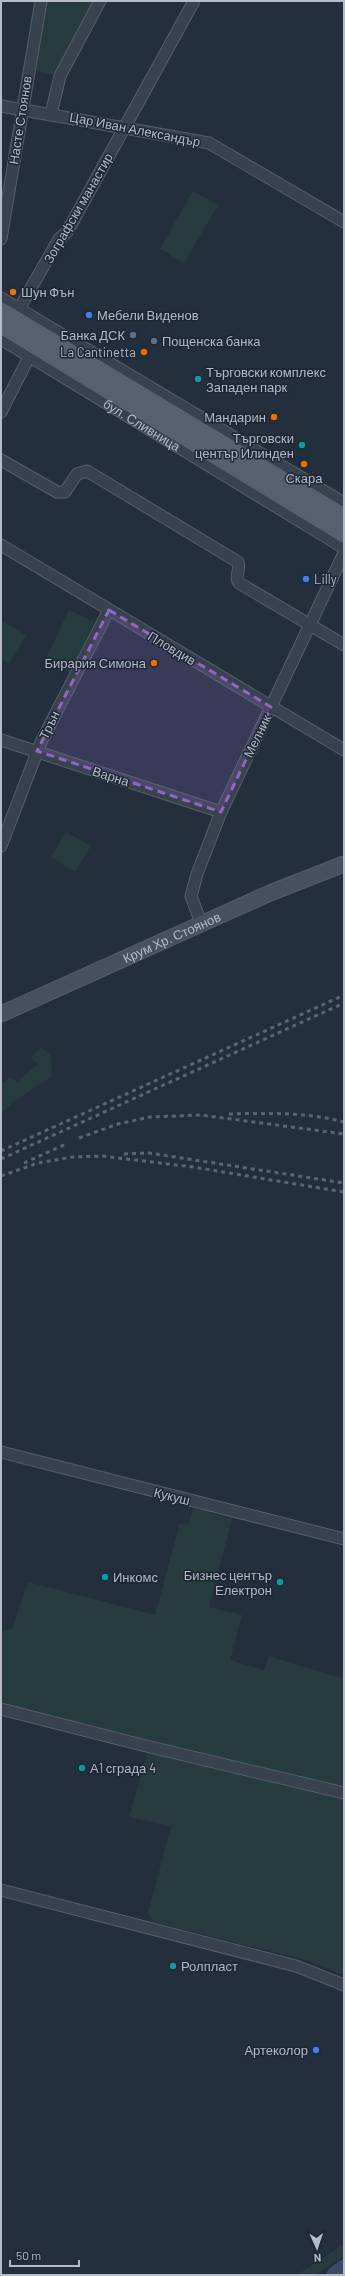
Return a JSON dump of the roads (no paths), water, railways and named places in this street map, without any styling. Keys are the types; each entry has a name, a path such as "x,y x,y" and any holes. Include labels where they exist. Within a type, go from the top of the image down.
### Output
{"main road":[{"name":"бул. Сливница","path":"1,311 344,517"},
{"name":"бул. Сливница","path":"1,325 344,534"}],"street":[{"name":"Насте Стоянов","path":"1,239 40,1"},
{"path":"51,114 60,76 100,1"},
{"name":"Зографски манастир","path":"19,309 59,239 67,232 194,1"},
{"name":"Цар Иван Александър","path":"1,106 125,126 209,143 344,222"},
{"path":"1,298 344,503"},
{"name":"бул. Сливница","path":"1,339 344,548"},
{"path":"1,412 29,357"},
{"path":"1,460 57,492 65,492 77,474 87,471 238,562 239,567 237,578 239,583 344,645"},
{"name":"Пловдив","path":"1,545 344,750"},
{"name":"Мелник","path":"201,923 192,903 191,890 221,812 344,553"},
{"name":"Трън","path":"1,846 37,751 64,694 109,610"},
{"name":"Варна","path":"1,740 221,812"},
{"name":"Крум Хр. Стоянов","path":"1,1014 201,923 270,893 344,864"},
{"name":"Кукуш","path":"1,1452 344,1539"},
{"path":"1,1709 344,1794"},
{"path":"1,1890 296,1966 344,1985"}],"waterway":[{"path":"335,2275 344,2268"}],"railway":[{"path":"1,1151 344,995"},
{"path":"1,1159 344,1003"},
{"path":"229,1114 272,1113 301,1115 315,1116 344,1122"},
{"path":"79,1138 118,1124 150,1117 201,1115 344,1134"},
{"path":"24,1163 66,1144"},
{"path":"124,1154 149,1153 344,1183"},
{"path":"1,1176 38,1163 73,1157 102,1156 193,1167 344,1192"}],"place":[{"name":"Шун Фън","path":"13,292"},
{"name":"Мебели Виденов","path":"89,315"},
{"name":"Банка ДСК","path":"133,335"},
{"name":"Пощенска банка","path":"154,341"},
{"name":"La Cantinetta","path":"144,352"},
{"name":"Търговски комплекс Западен парк","path":"198,379"},
{"name":"Мандарин","path":"274,417"},
{"name":"Търговски център Илинден","path":"302,445"},
{"name":"Скара","path":"304,464"},
{"name":"Lilly","path":"306,579"},
{"name":"Бирария Симона","path":"154,663"},
{"name":"Инкомс","path":"105,1577"},
{"name":"Бизнес център Електрон","path":"280,1582"},
{"name":"А1 сграда 4","path":"82,1768"},
{"name":"Ролпласт","path":"173,1966"},
{"name":"Артеколор","path":"316,2050"}]}
